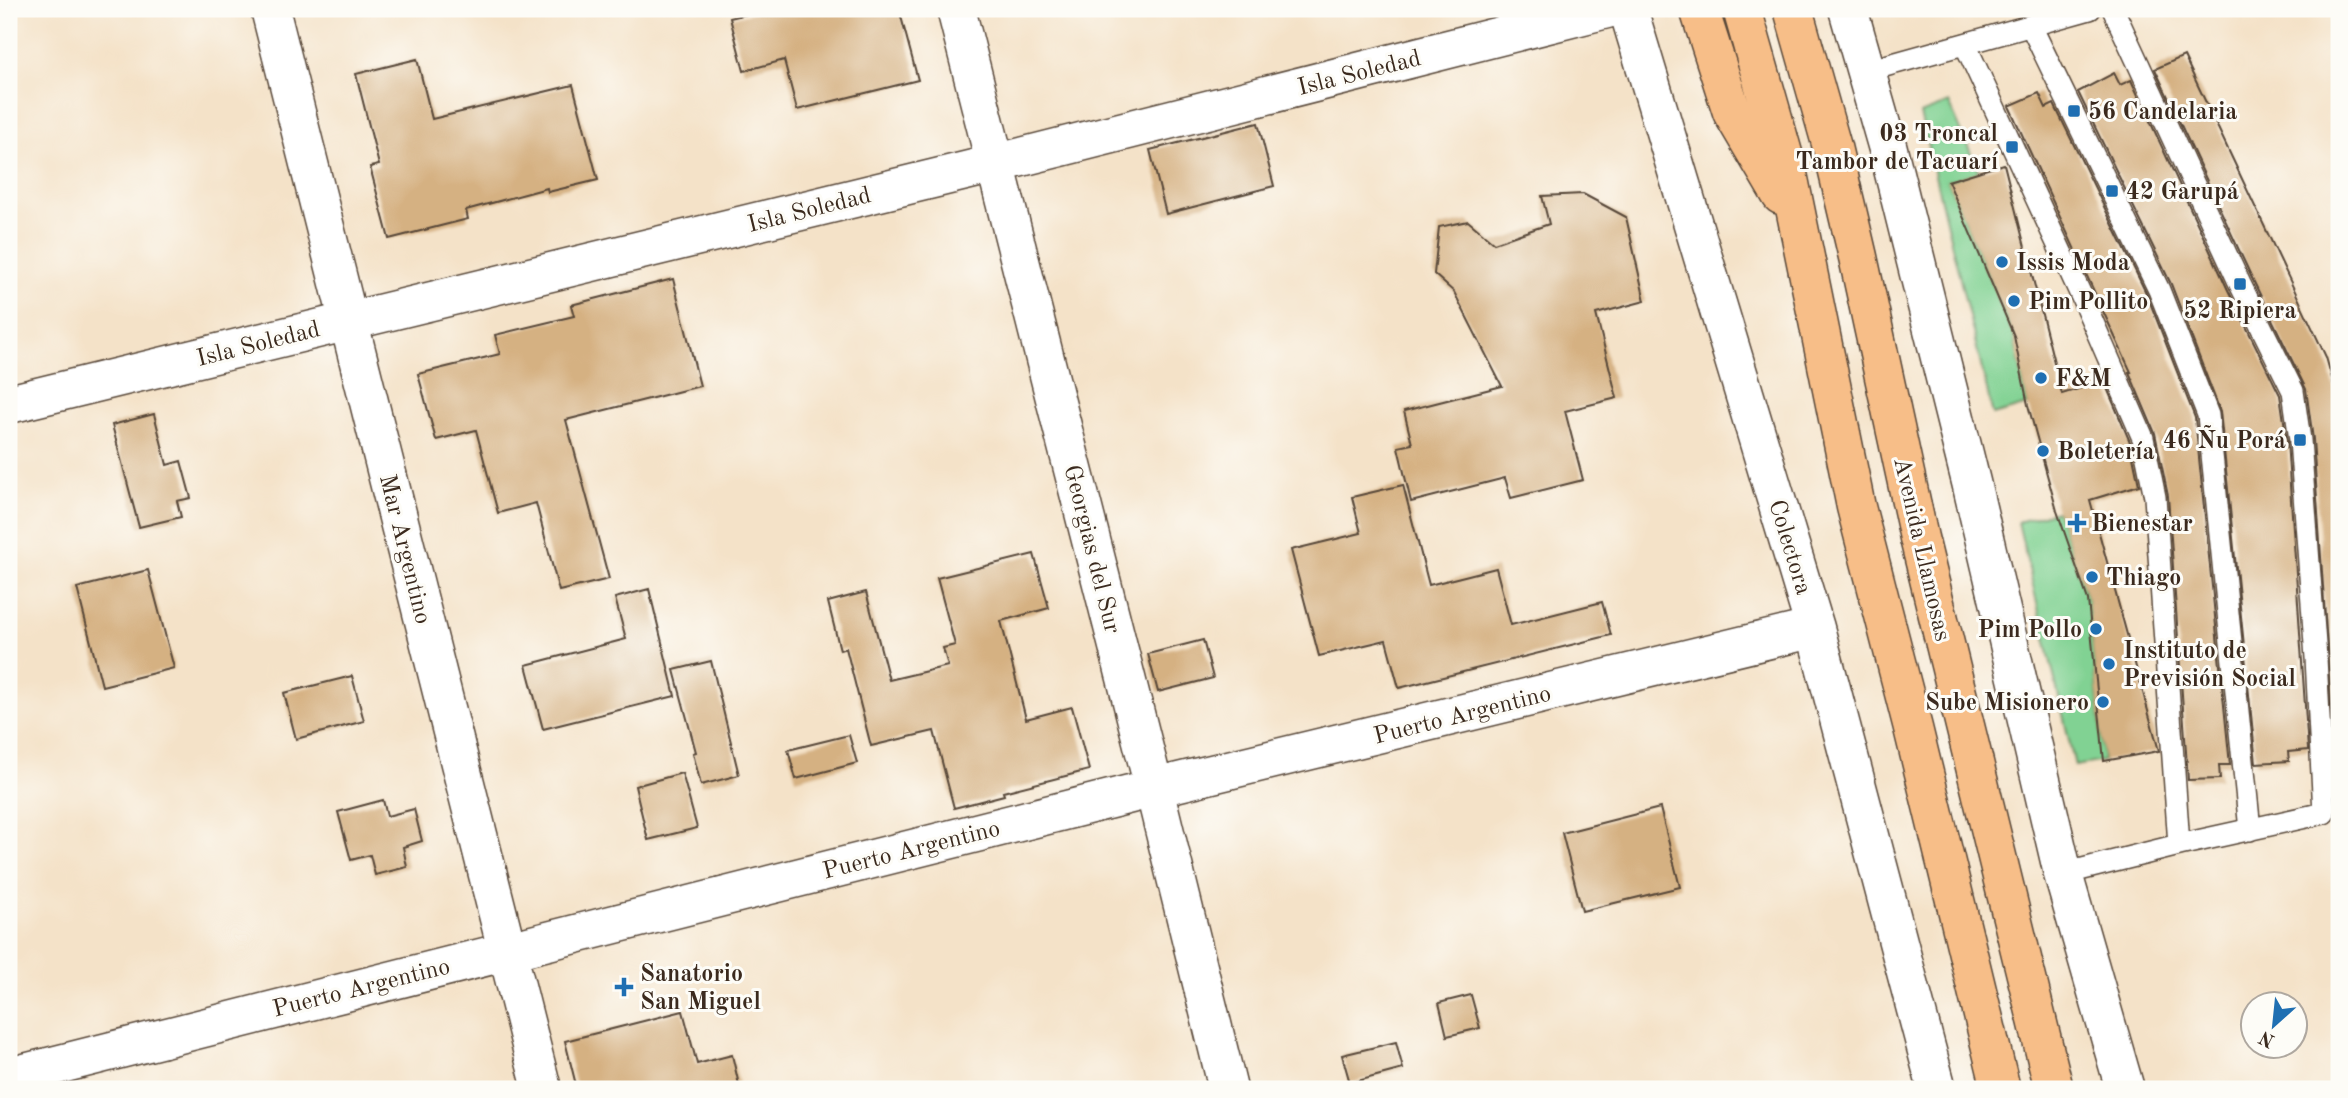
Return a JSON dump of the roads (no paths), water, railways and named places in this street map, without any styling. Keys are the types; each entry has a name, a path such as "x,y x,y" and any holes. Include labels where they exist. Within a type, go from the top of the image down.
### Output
{"highway":[{"path":"1699,9 1732,112 1800,228"},
{"path":"1742,9 1786,164 1856,507 2001,1089"},
{"name":"Avenida Llamosas","path":"1793,9 1856,244 1919,538 2054,1089"}],"street":[{"name":"Mar Argentino","path":"270,9 541,1089"},
{"name":"Georgias del Sur","path":"956,9 1228,1089"},
{"name":"Isla Soledad","path":"9,404 994,164 1607,9"},
{"name":"Colectora","path":"1628,9 1815,628 1937,1089"},
{"path":"1848,9 1867,71 1971,482 2063,874 2125,1089"},
{"name":"Puerto Argentino","path":"9,1077 1154,788 1815,628"}],"lane":[{"path":"1867,71 2090,9"},
{"path":"2063,874 2324,813 2315,631 2300,440 2293,391 2240,284 2113,9"},
{"path":"2031,26 2159,290 2208,415 2250,830"},
{"path":"1965,44 2081,295 2143,438 2155,497 2179,845"}],"place":[{"name":"56 Candelaria","path":"2074,111"},
{"name":"03 Troncal Tambor de Tacuarí","path":"2012,147"},
{"name":"42 Garupá","path":"2112,191"},
{"name":"Issis Moda","path":"2002,262"},
{"name":"52 Ripiera","path":"2240,284"},
{"name":"Pim Pollito","path":"2014,301"},
{"name":"F&M","path":"2041,378"},
{"name":"46 Ñu Porá","path":"2300,440"},
{"name":"Boletería","path":"2043,451"},
{"name":"Bienestar","path":"2077,523"},
{"name":"Thiago","path":"2092,577"},
{"name":"Pim Pollo","path":"2096,629"},
{"name":"Instituto de Previsión Social","path":"2109,664"},
{"name":"Sube Misionero","path":"2103,702"},
{"name":"Sanatorio San Miguel","path":"624,987"}]}
